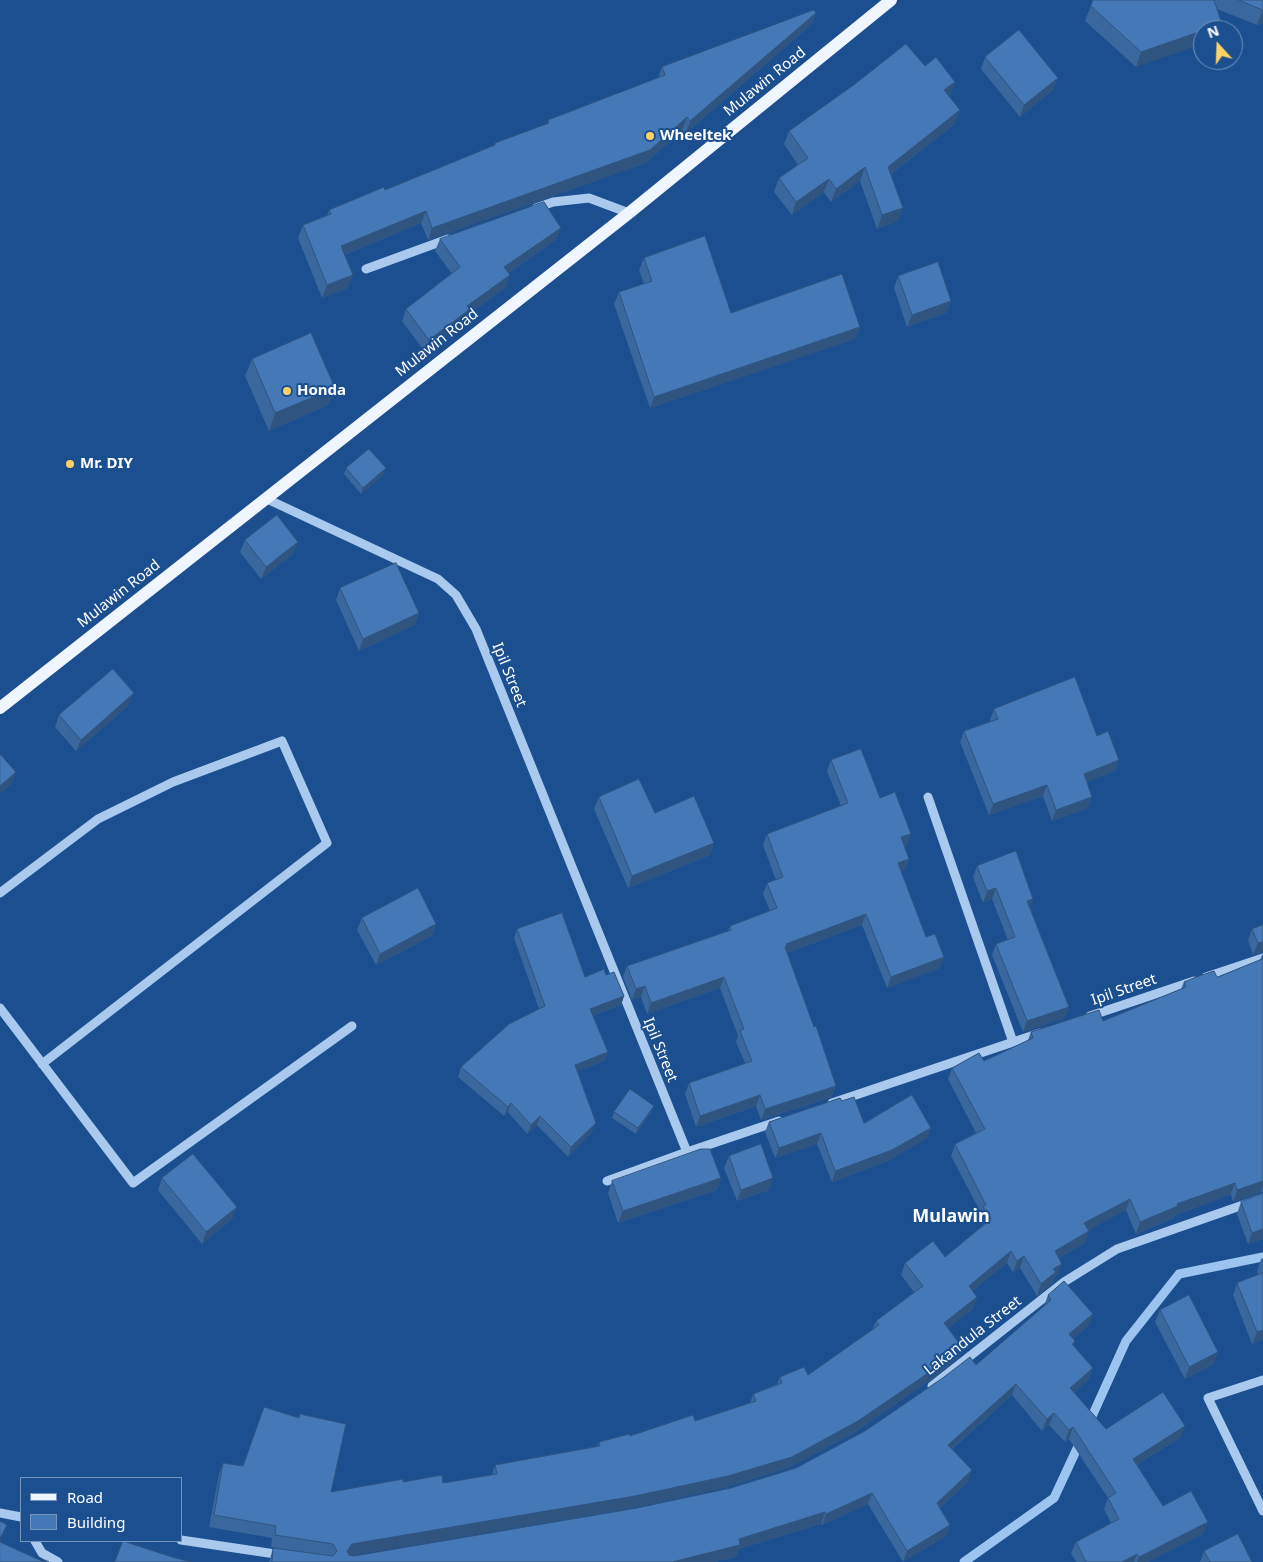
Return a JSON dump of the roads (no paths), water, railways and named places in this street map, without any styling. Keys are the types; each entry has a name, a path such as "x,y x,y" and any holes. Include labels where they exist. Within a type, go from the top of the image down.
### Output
{"main road":[{"name":"Mulawin Road","path":"0,708 630,213 891,0"}],"street":[{"path":"525,212 553,202 589,198 630,213"},
{"path":"366,269 460,235"},
{"name":"Ipil Street","path":"266,498 438,579 456,595 476,629 687,1152"},
{"path":"0,894 98,819 173,782 282,741 327,843 42,1064"},
{"path":"928,797 1013,1042"},
{"name":"Ipil Street","path":"1078,1020 1263,958"},
{"path":"0,1008 133,1183 352,1026"},
{"path":"826,1105 1050,1030"},
{"path":"606,1181 789,1118"},
{"name":"Lakandula Street","path":"928,1389 1064,1282 1117,1249 1263,1198"},
{"path":"1263,1380 1208,1398 1263,1511"},
{"path":"0,1513 20,1517"},
{"path":"182,1540 288,1556"},
{"path":"36,1542 42,1553 58,1562"}],"waterway":[{"path":"1089,1423 1126,1341 1179,1274 1263,1257"},
{"path":"964,1562 1054,1498 1081,1440"}],"place":[{"name":"Wheeltek","path":"650,136"},
{"name":"Honda","path":"287,391"},
{"name":"Mr. DIY","path":"70,464"}],"district":[{"name":"Mulawin","path":"951,1217"}]}
